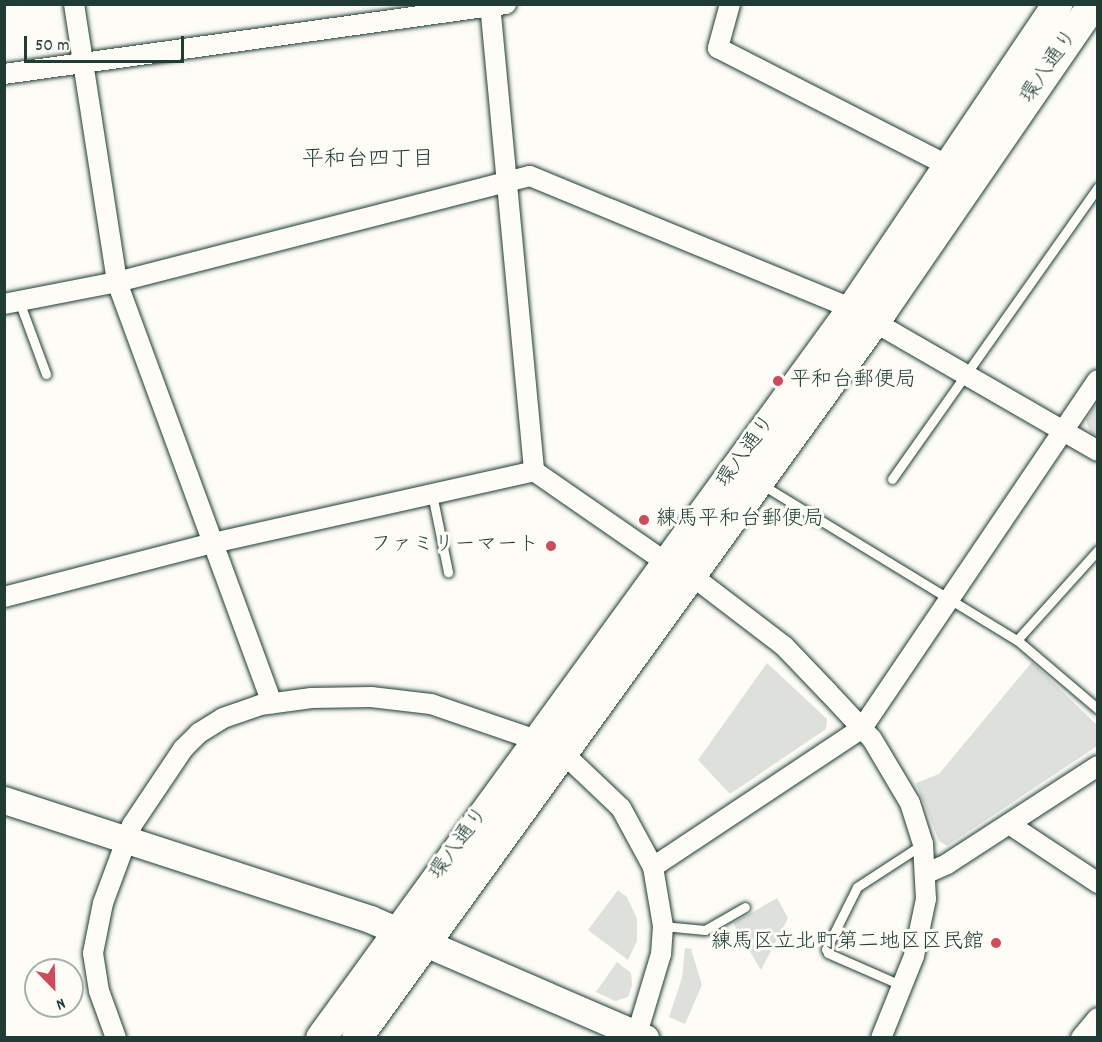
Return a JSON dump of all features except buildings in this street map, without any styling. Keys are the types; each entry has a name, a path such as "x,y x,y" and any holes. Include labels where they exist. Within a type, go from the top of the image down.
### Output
{"main road":[{"name":"環八通り","path":"679,569 758,482 863,315 949,166 1058,4"},
{"name":"環八通り","path":"321,1038 398,931 549,746 1093,4"},
{"name":"環八通り","path":"357,1038 427,943 549,746"}],"street":[{"path":"74,4 117,282 272,703"},
{"path":"730,4 717,48 949,166"},
{"path":"4,74 496,5 507,180 534,471"},
{"path":"12,303 117,282 507,180 530,176 863,315 1098,451"},
{"path":"653,867 862,728 1098,380"},
{"path":"4,597 213,543 534,471 679,569 784,646 862,728 898,780 923,844 927,873 922,925 903,986 881,1038"},
{"path":"4,800 124,839 398,931 641,1036 653,991 663,926 653,867 621,808 549,746 412,700 332,697 272,703 223,718 190,740 124,839 103,903 93,953 99,991 116,1038"},
{"path":"927,873 947,864 1098,765"},
{"path":"1009,824 1098,883"},
{"path":"1081,1038 1098,1018"}],"lane":[{"path":"892,478 1098,187"},
{"path":"12,303 46,374"},
{"path":"758,482 1017,640 1096,703"},
{"path":"432,494 448,572"},
{"path":"1017,640 1098,550"},
{"path":"903,986 828,953 826,948 857,887 923,844"},
{"path":"663,926 705,930 745,907"}],"shaded area":[{"path":"1097,403 1097,437 1090,432 1086,420"},
{"path":"1032,662 1097,725 1097,746 947,846 939,841 916,783 939,774"},
{"path":"767,663 827,719 826,729 730,794 698,760"},
{"path":"618,890 627,897 637,919 637,941 628,960 588,930"},
{"path":"777,898 788,918 761,970 733,923"},
{"path":"685,948 691,949 702,985 685,1024 669,1017 682,978"},
{"path":"617,962 631,973 632,985 628,997 615,1001 596,992"}],"place":[{"name":"平和台郵便局","path":"778,381"},
{"name":"練馬平和台郵便局","path":"644,520"},
{"name":"ファミリーマート","path":"551,546"},
{"name":"練馬区立北町第二地区区民館","path":"996,943"}],"district":[{"name":"平和台四丁目","path":"368,161"}]}
